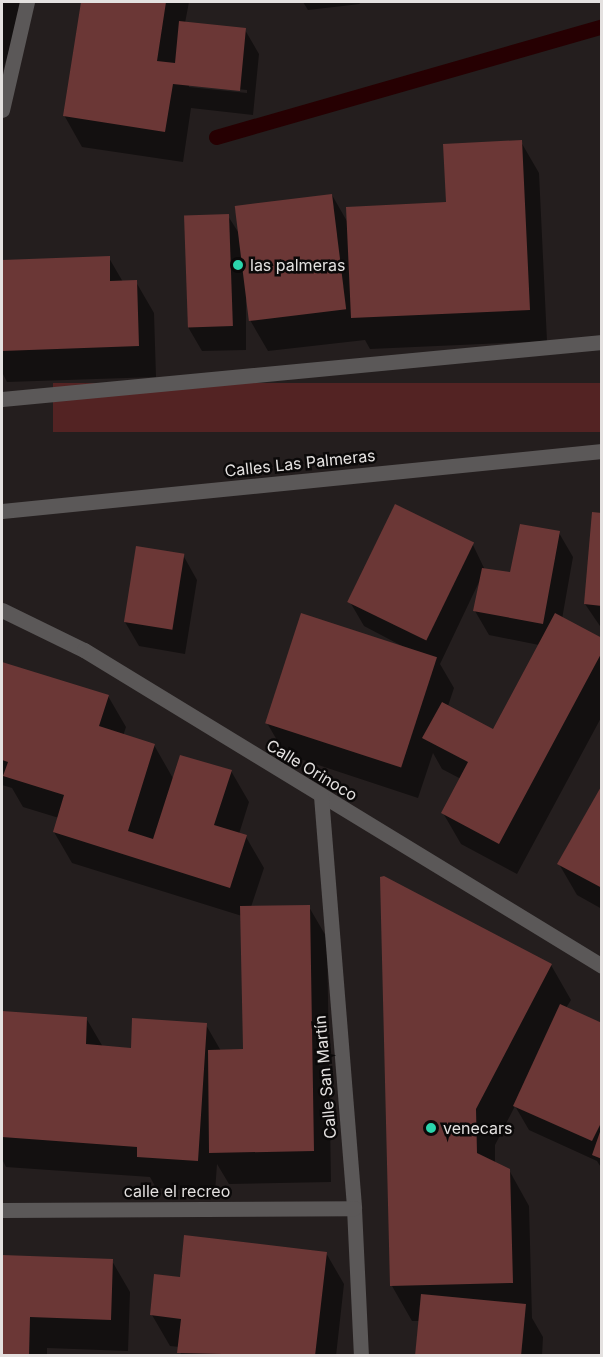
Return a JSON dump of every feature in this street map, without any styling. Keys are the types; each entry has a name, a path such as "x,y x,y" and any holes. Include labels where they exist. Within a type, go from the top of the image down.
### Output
{"street":[{"path":"2,110 27,2"},
{"path":"2,399 602,342"},
{"name":"Calles Las Palmeras","path":"2,511 602,451"},
{"name":"Calle Orinoco","path":"2,610 84,650 602,966"},
{"name":"Calle San Martín","path":"321,796 354,1208 361,1356"},
{"name":"calle el recreo","path":"2,1210 354,1208"}],"shaded area":[{"path":"53,383 601,383 601,432 53,432"}],"building":[{"path":"81,2 166,2 157,61 175,63 179,21 246,28 240,91 173,84 165,132 63,116"},
{"path":"522,140 530,310 351,318 346,207 446,202 443,144"},
{"path":"332,194 346,309 249,321 235,206"},
{"path":"229,214 233,326 188,328 184,216"},
{"path":"110,256 110,281 137,280 139,346 2,351 2,260"},
{"path":"395,504 474,543 426,641 347,602"},
{"path":"592,512 602,513 602,606 584,604"},
{"path":"520,524 560,531 543,624 473,611 482,568 510,572"},
{"path":"136,546 184,554 172,630 124,622"},
{"path":"301,613 437,657 401,768 265,723"},
{"path":"555,613 602,638 602,652 499,844 441,813 468,762 422,738 442,702 493,729"},
{"path":"2,662 109,695 99,726 155,744 128,831 153,839 180,755 232,770 214,825 247,835 230,888 53,832 64,795 3,776 8,762 2,760"},
{"path":"602,785 602,888 557,864"},
{"path":"384,876 552,964 476,1109 477,1153 510,1169 513,1283 390,1286 380,877"},
{"path":"310,905 314,1151 209,1153 208,1050 243,1049 240,906"},
{"path":"560,1004 602,1023 602,1121 592,1141 513,1106"},
{"path":"2,1011 87,1017 86,1044 131,1048 132,1018 207,1023 198,1161 137,1157 137,1147 2,1137"},
{"path":"602,1129 602,1159 592,1155"},
{"path":"184,1235 327,1252 315,1356 177,1353 181,1319 150,1315 154,1274 180,1277"},
{"path":"2,1255 113,1259 111,1320 30,1317 29,1356 2,1356"},
{"path":"421,1294 526,1304 521,1356 415,1356"}],"waterway":[{"path":"216,137 602,26"}],"place":[{"name":"las palmeras","path":"238,265"},
{"name":"venecars","path":"431,1128"}]}
